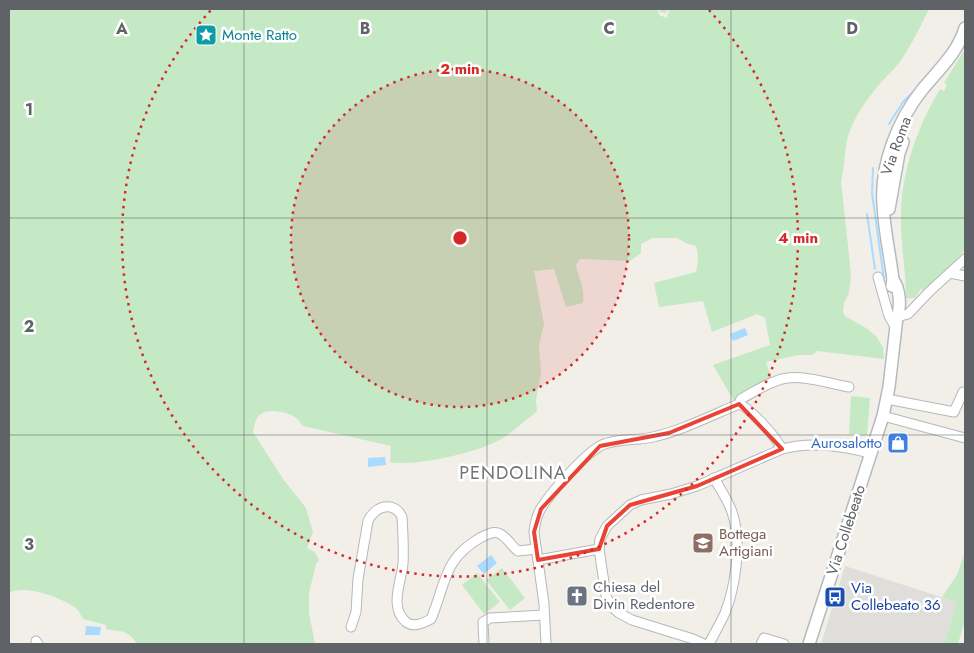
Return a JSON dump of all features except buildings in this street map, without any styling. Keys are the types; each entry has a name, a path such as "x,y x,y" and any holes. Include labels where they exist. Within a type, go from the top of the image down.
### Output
{"street":[{"name":"Via Roma","path":"896,323 893,280 886,233 889,205 899,153 908,127 941,70 954,53 965,28"},
{"path":"878,277 889,316 896,323 908,314 965,259"},
{"path":"950,273 965,276"},
{"name":"Via Collebeato","path":"809,644 883,416 896,323"},
{"path":"546,644 534,532 535,521 562,482 589,454 607,443 652,437 689,426 739,404 741,398 776,380 804,378 848,388"},
{"path":"886,399 954,412 963,392"},
{"path":"739,404 744,406 778,441 782,449"},
{"path":"883,416 965,438"},
{"path":"704,644 632,620 618,613 611,606 606,596 599,549 600,539 607,526 630,505 641,500 697,486 782,449 793,446 828,445 870,453"},
{"path":"709,644 725,613 731,594 737,532 732,510 714,478"},
{"path":"351,627 356,612 358,579 368,521 372,512 380,507 392,507 399,511 402,517 402,566 397,606 399,616 410,624 422,624 431,619 452,563 459,553 470,544 487,534 497,532 505,537 518,552 536,549"},
{"path":"538,560 599,549"},
{"path":"484,644 483,622 490,618 544,615"},
{"path":"761,644 764,638 784,644"}],"highlighted area":[{"path":"739,404 782,449 697,486 630,505 607,526 599,549 538,560 534,532 541,509 600,446 669,433"}],"shaded area":[{"path":"845,566 957,602 944,644 821,644"}],"green space":[{"path":"9,9 658,9 659,15 667,18 669,9 929,9 897,66 880,83 853,122 848,134 841,181 851,274 849,293 844,303 843,312 845,316 876,336 883,347 884,359 817,351 812,355 798,355 766,362 774,385 734,401 713,365 770,345 765,318 757,314 712,332 703,301 659,307 654,283 696,272 698,256 696,246 677,238 653,238 641,244 641,253 630,261 580,259 576,265 582,288 583,303 566,307 554,269 534,271 544,324 539,345 541,372 536,400 537,411 503,438 493,443 448,457 415,462 390,462 391,446 303,426 295,417 283,412 268,411 257,418 253,432 283,479 306,508 313,532 307,548 315,552 319,560 316,564 309,593 309,613 315,644 137,644 127,633 106,629 106,625 83,619 77,609 54,597 24,590 9,593"},
{"path":"660,9 667,9 666,13 660,12"},
{"path":"965,49 965,249 925,291 921,289 915,298 906,298 901,203 907,169 924,119 940,89 944,91 947,85 944,83"},
{"path":"851,396 870,398 867,435 849,434"},
{"path":"965,552 965,620 958,644 944,644 957,602 942,597 957,575"},
{"path":"502,568 525,598 510,610 486,580"},
{"path":"477,573 500,602 484,614 462,585"}],"water":[{"path":"745,328 748,335 733,341 730,334"},
{"path":"385,457 386,465 368,467 368,458"},
{"path":"491,555 497,563 484,574 477,566"},
{"path":"86,626 101,627 100,635 85,635"}],"waterway":[{"path":"889,124 903,102 916,89"},
{"path":"873,168 872,193 885,287"},
{"path":"867,214 875,269"}],"place":[{"name":"Monte Ratto","path":"206,35"},
{"name":"Aurosalotto","path":"898,443"},
{"name":"Bottega Artigiani","path":"703,543"},
{"name":"Chiesa del Divin Redentore","path":"577,596"},
{"name":"Via Collebeato 36","path":"835,597"}],"district":[{"name":"PENDOLINA","path":"513,473"}]}
